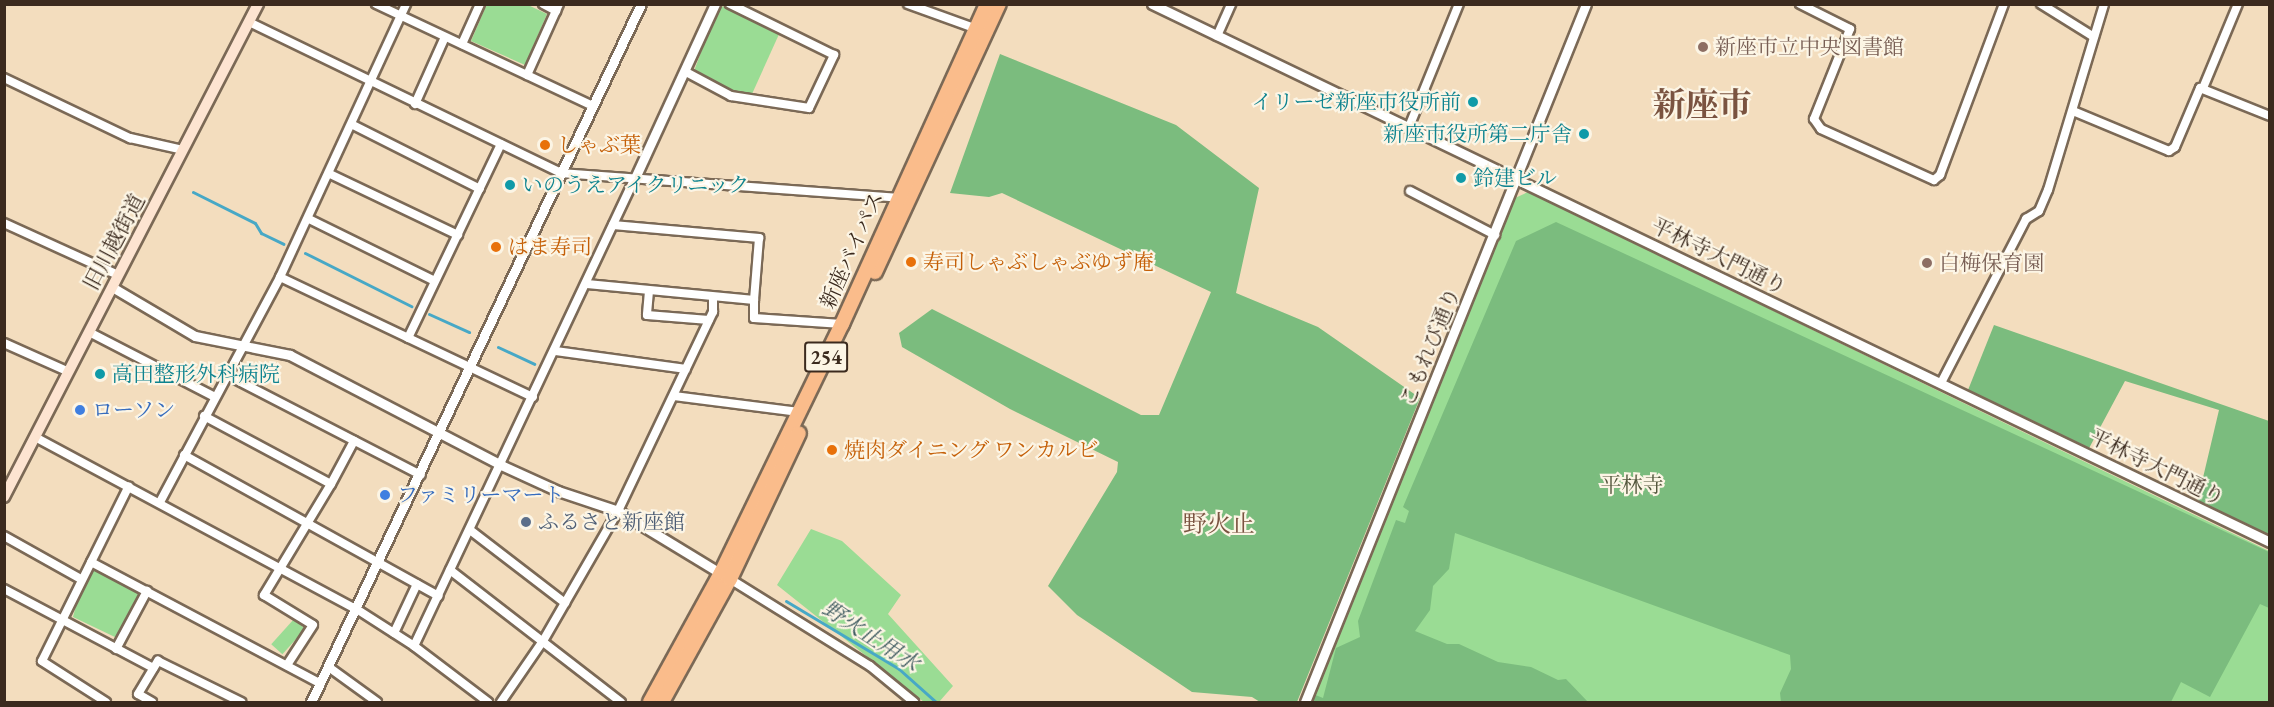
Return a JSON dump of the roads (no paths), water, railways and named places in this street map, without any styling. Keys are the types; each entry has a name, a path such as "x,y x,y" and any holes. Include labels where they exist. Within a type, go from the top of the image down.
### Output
{"highway":[{"name":"新座バイパス","path":"650,702 726,576 987,4"},
{"name":"新座バイパス","path":"662,702 726,576 999,4"}],"main road":[{"name":"旧川越街道","path":"4,497 258,4"}],"street":[{"path":"376,4 593,106"},
{"path":"160,502 309,219 372,84 406,4"},
{"path":"462,44 480,4"},
{"path":"527,75 558,8 543,4"},
{"path":"311,702 358,610 641,4"},
{"path":"414,646 556,351 686,72 715,4"},
{"path":"686,72 731,96 809,108 834,56 730,4"},
{"path":"908,4 977,29"},
{"name":"平林寺大門通り","path":"1152,4 1518,178 2270,542"},
{"path":"1217,36 1231,4"},
{"path":"1408,127 1459,4"},
{"name":"こもれび通り","path":"1305,702 1518,178 1586,4"},
{"path":"1800,4 1850,29 1814,120 1821,129 1934,180 1940,175 2004,4"},
{"path":"2041,4 2094,38"},
{"path":"1941,383 2026,219 2039,211 2073,111 2104,4"},
{"path":"2073,111 2169,151 2175,147 2203,88 2238,4"},
{"path":"249,22 372,84 561,173 898,198"},
{"path":"415,104 445,37"},
{"path":"4,78 130,138 183,150"},
{"path":"2203,88 2270,116"},
{"path":"353,125 480,189"},
{"path":"408,338 501,144"},
{"path":"330,174 458,235"},
{"path":"1410,192 1495,235"},
{"path":"309,219 435,281"},
{"path":"4,223 118,275"},
{"path":"613,225 759,238 754,318 842,324"},
{"path":"280,277 533,397"},
{"path":"587,284 754,300"},
{"path":"112,287 195,336 290,355 501,465 558,491 618,511 870,666 914,702"},
{"path":"649,291 647,315 709,321"},
{"path":"501,702 543,641 618,511 709,321 713,297"},
{"path":"89,332 214,397"},
{"path":"4,343 69,372"},
{"path":"556,351 686,369"},
{"path":"226,375 421,475"},
{"path":"674,396 799,412"},
{"path":"204,416 331,484"},
{"path":"35,437 358,610 414,646 489,702"},
{"path":"287,665 312,625 264,595 331,484 354,441"},
{"path":"184,455 438,596"},
{"path":"106,702 42,661 129,486"},
{"path":"470,530 565,603"},
{"path":"4,536 81,579"},
{"path":"91,562 321,684"},
{"path":"450,570 621,702"},
{"path":"393,633 417,584"},
{"path":"4,589 153,668"},
{"path":"116,649 147,591"},
{"path":"153,702 138,694 158,661 241,702"},
{"path":"330,668 377,702"}],"waterway":[{"path":"193,192 255,223 261,233 284,244"},
{"path":"305,253 411,306"},
{"path":"429,314 469,332"},
{"path":"498,347 534,364"},
{"name":"野火止用水","path":"786,601 899,669 936,702"}],"place":[{"name":"新座市立中央図書館","path":"1703,47"},
{"name":"イリーゼ新座市役所前","path":"1473,102"},
{"name":"新座市役所第二庁舎","path":"1584,134"},
{"name":"しゃぶ葉","path":"545,145"},
{"name":"鈴建ビル","path":"1461,178"},
{"name":"いのうえアイクリニック","path":"510,185"},
{"name":"はま寿司","path":"496,247"},
{"name":"寿司しゃぶしゃぶゆず庵","path":"911,262"},
{"name":"白梅保育園","path":"1927,263"},
{"name":"高田整形外科病院","path":"100,374"},
{"name":"ローソン","path":"80,410"},
{"name":"焼肉ダイニング ワンカルビ","path":"832,450"},
{"name":"ファミリーマート","path":"385,495"},
{"name":"ふるさと新座館","path":"526,522"}],"district":[{"name":"新座市","path":"1702,105"},
{"name":"野火止","path":"1219,524"}],"park label":[{"name":"平林寺","path":"1632,485"}]}
